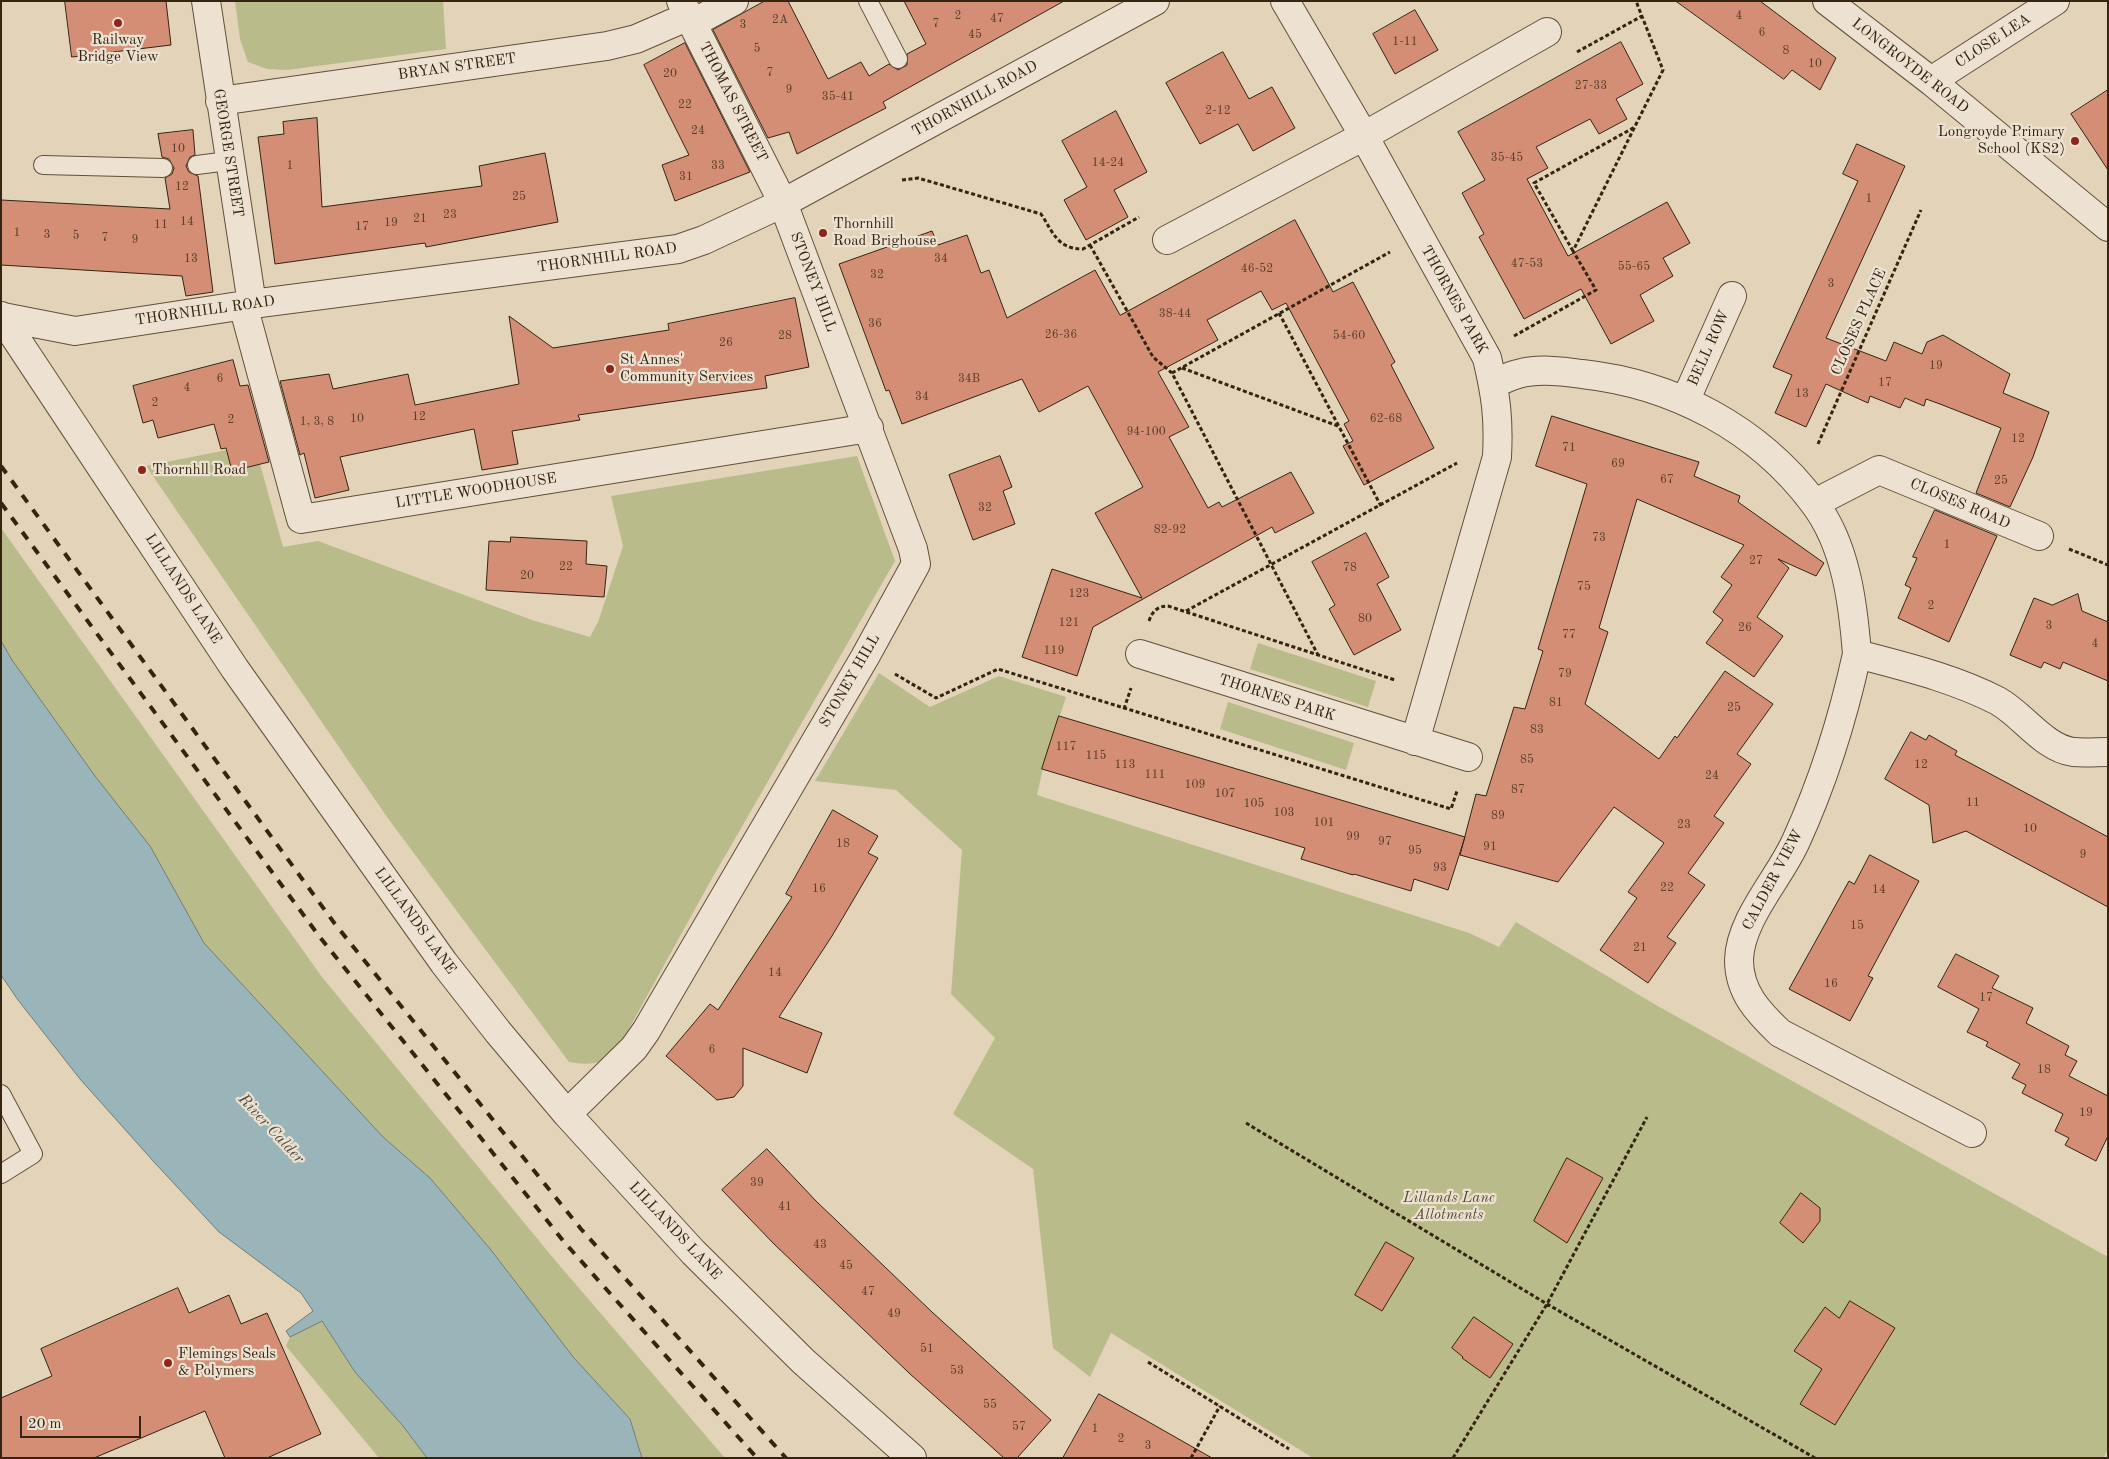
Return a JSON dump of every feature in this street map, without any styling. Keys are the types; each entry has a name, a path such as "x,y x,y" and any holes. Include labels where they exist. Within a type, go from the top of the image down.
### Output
{"street":[{"name":"GEORGE STREET","path":"206,1 248,304"},
{"name":"BRYAN STREET","path":"220,101 607,46 636,40 688,14 734,1"},
{"name":"THORNHILL ROAD","path":"2,317 75,331 248,304 659,253 704,240 784,203 1156,1"},
{"name":"THORNES PARK","path":"1285,1 1364,136 1483,353 1493,384 1499,416 1497,457 1415,741"},
{"name":"LONGROYDE ROAD","path":"1827,1 1932,82 2108,227"},
{"name":"CLOSE LEA","path":"1932,82 2055,1"},
{"name":"THOMAS STREET","path":"688,14 784,203"},
{"path":"1167,240 1364,136 1547,32"},
{"name":"STONEY HILL","path":"568,1114 634,1048 646,1031 865,657 916,564 913,549 869,428 784,203"},
{"name":"BELL ROW","path":"1686,399 1732,296"},
{"name":"LITTLE WOODHOUSE","path":"248,304 301,519 869,428"},
{"name":"LILLANDS LANE","path":"2,317 235,669 438,956 498,1032 568,1114 693,1252 747,1308 803,1361 912,1458"},
{"name":"CALDER VIEW","path":"1493,384 1519,373 1555,371 1600,376 1642,384 1686,399 1722,419 1756,443 1787,472 1815,503 1832,536 1846,574 1854,613 1857,654 1838,727 1796,841 1741,939 1739,960 1741,983 1756,1010 1780,1033 1972,1133"},
{"name":"CLOSES ROAD","path":"1815,503 1879,470 2039,536"},
{"name":"THORNES PARK","path":"1140,654 1468,757"},
{"path":"1857,654 1934,674 1998,702 2019,715 2048,741 2072,752 2108,752"}],"lane":[{"path":"868,1 898,59"},
{"path":"196,165 228,161"},
{"path":"43,165 163,168"},
{"path":"1,1094 33,1154 1,1174"}],"path":[{"path":"1573,251 1663,70 1636,1"},
{"path":"1547,32 1561,60 1642,16"},
{"path":"1483,353 1596,290 1534,183 1635,127"},
{"path":"900,181 918,178 1041,214 1054,238 1063,246 1074,249 1083,249 1151,210 1167,240"},
{"name":"CLOSES PLACE","path":"1818,444 1921,210"},
{"path":"1172,374 1418,236"},
{"path":"1090,245 1153,358 1172,374 1318,655"},
{"path":"1279,313 1381,506"},
{"path":"1182,368 1339,427"},
{"path":"1186,612 1498,441"},
{"path":"2039,536 2108,565"},
{"path":"865,657 936,698 998,669 1450,809 1468,757"},
{"path":"1453,1458 1547,1304 1647,1117"},
{"path":"1246,1123 1547,1304 1815,1458"},
{"path":"1148,1362 1289,1449"},
{"path":"1191,1458 1220,1406"}],"green space":[{"path":"235,1 443,1 446,49 287,70 267,69 248,62 240,39"},
{"path":"227,450 232,471 260,464 283,547 318,541 532,620 590,637 598,622 623,546 611,496 857,456 895,561 710,882 615,1054 593,1063 569,1062 387,817 146,466"},
{"path":"1,528 322,977 554,1259 725,1458 642,1458 630,1419 574,1358 491,1250 430,1178 383,1137 204,943 150,846 95,776 12,660 1,641"},
{"path":"1258,643 1376,681 1368,707 1250,669"},
{"name":"Lillands Lane Allotments","path":"879,673 930,707 999,676 1066,697 1043,768 1037,795 1469,933 1499,947 1516,922 1656,1005 2108,1257 2108,1448 2104,1458 1313,1458 1111,1333 1090,1377 1053,1348 1033,1169 953,1114 995,1038 951,994 962,850 896,790 815,781"},
{"path":"1228,702 1354,743 1346,770 1220,729"},
{"path":"322,1320 355,1372 403,1426 427,1458 379,1458 286,1346 290,1337"}],"water":[{"name":"River Calder","path":"1,641 12,660 95,776 150,846 204,943 383,1137 430,1178 491,1250 574,1358 630,1419 642,1458 427,1458 403,1426 355,1372 322,1321 290,1337 286,1331 313,1311 301,1293 219,1232 80,1079 18,1000 1,975"}],"building":[{"name":"Railway Bridge View","path":"65,1 166,1 171,45 72,57"},
{"path":"765,1 788,1 828,79 861,62 869,76 889,64 898,70 907,65 907,54 926,44 904,1 1064,1 883,102 886,108 797,154 789,132 768,138 713,30"},
{"path":"1676,1 1760,1 1836,58 1820,90 1792,70 1784,79"},
{"path":"1415,10 1438,50 1395,74 1373,34"},
{"path":"1621,42 1643,84 1616,99 1627,119 1599,134 1590,119 1536,147 1548,168 1527,179 1568,256 1667,202 1690,243 1663,258 1673,276 1640,295 1654,321 1611,344 1581,289 1524,319 1479,237 1484,234 1462,193 1485,180 1458,132"},
{"path":"685,43 750,172 675,201 662,165 689,155 644,65"},
{"path":"1223,52 1249,99 1272,87 1295,128 1253,151 1238,124 1200,144 1166,83"},
{"path":"2108,90 2108,170 2071,114"},
{"path":"1116,111 1147,172 1114,190 1128,217 1086,240 1064,200 1087,187 1062,141"},
{"path":"317,118 322,207 482,186 479,166 545,153 558,222 426,247 425,243 275,264 258,137 284,134 283,122"},
{"path":"193,130 195,155 190,157 186,166 189,172 198,176 213,292 186,296 182,276 1,265 1,200 170,209 165,178 172,174 174,168 169,159 162,157 158,134"},
{"path":"1857,144 1905,166 1826,338 1886,361 1894,342 1922,354 1927,342 1943,335 2010,374 2003,393 2049,412 2033,457 2010,507 1976,493 2001,428 1926,399 1924,406 1905,398 1900,408 1870,396 1868,403 1826,384 1806,427 1775,413 1792,375 1773,367 1858,181 1843,174"},
{"path":"1295,220 1333,292 1353,282 1395,362 1391,365 1434,448 1364,485 1343,446 1353,441 1344,424 1349,421 1286,303 1272,310 1261,291 1207,320 1218,340 1158,372 1189,427 1169,437 1208,508 1219,502 1222,507 1291,472 1314,513 1275,533 1272,527 1093,627 1077,676 1022,657 1052,569 1142,598 1095,513 1143,487 1088,386 1039,412 1022,379 902,424 889,390 886,391 839,264 932,231 938,245 967,235 981,273 989,270 1007,318 1095,270 1120,315"},
{"path":"795,298 809,367 765,376 767,388 578,415 580,420 512,431 518,464 482,470 474,429 340,457 349,490 315,498 304,453 300,455 280,381 329,374 333,389 408,374 415,405 519,384 509,316 553,348 669,330 668,324"},
{"path":"233,360 240,386 248,385 269,462 232,471 226,448 221,449 214,424 158,438 153,420 143,423 133,386"},
{"path":"1552,416 1699,462 1694,476 1740,496 1738,502 1824,563 1816,576 1778,559 1789,568 1757,617 1783,636 1754,677 1706,643 1723,620 1713,612 1732,585 1721,577 1744,545 1637,499 1599,628 1608,632 1585,704 1659,759 1675,736 1677,738 1725,671 1773,704 1737,754 1751,764 1714,816 1724,823 1688,873 1705,885 1667,937 1676,943 1648,983 1600,950 1637,898 1628,892 1664,843 1614,807 1558,882 1460,855 1476,794 1486,796 1514,707 1525,709 1543,651 1538,649 1587,484 1536,466"},
{"path":"1000,456 1012,487 1003,491 1015,524 973,540 949,475"},
{"path":"1935,510 1997,536 1949,642 1898,618 1911,588 1905,585 1917,558 1913,557"},
{"path":"1366,533 1389,577 1377,584 1401,630 1354,655 1329,609 1335,605 1312,562"},
{"path":"511,537 587,541 586,564 607,566 604,597 486,590 489,541 510,542"},
{"path":"2078,594 2082,611 2108,622 2108,681 2063,662 2060,669 2044,662 2041,668 2010,655 2034,598 2052,605"},
{"path":"1059,716 1465,837 1448,890 1414,879 1411,891 1353,875 1301,859 1305,848 1042,769"},
{"path":"1911,732 1926,740 1929,735 1957,751 1955,755 2108,837 2108,907 1966,831 1933,843 1929,805 1885,779"},
{"path":"833,810 878,836 868,853 878,858 832,936 779,1017 822,1033 807,1073 743,1048 743,1086 734,1097 717,1100 666,1056 710,1004 718,1010 792,897 786,894"},
{"path":"1870,855 1919,881 1868,976 1873,978 1850,1021 1789,989 1849,881 1854,884"},
{"path":"1956,954 1999,976 1992,988 2033,1008 2026,1023 2069,1046 2065,1055 2077,1061 2069,1076 2108,1096 2108,1136 2096,1161 2065,1145 2069,1138 2055,1131 2063,1114 2022,1093 2026,1085 2012,1078 2020,1064 1986,1046 1988,1042 1967,1032 1979,1009 1938,987"},
{"path":"767,1149 816,1201 932,1312 1051,1420 1017,1458 1004,1458 909,1373 774,1244 722,1190"},
{"path":"1567,1158 1603,1178 1567,1243 1534,1221"},
{"path":"1801,1193 1820,1208 1820,1221 1803,1243 1780,1223"},
{"path":"1386,1242 1414,1258 1382,1311 1355,1295"},
{"name":"Flemings Seals & Polymers","path":"178,1288 189,1313 229,1295 241,1324 267,1313 321,1434 267,1458 225,1458 205,1411 94,1458 1,1458 1,1398 52,1376 41,1349"},
{"path":"1850,1301 1895,1328 1835,1425 1800,1404 1822,1369 1794,1351 1825,1307 1839,1318"},
{"path":"1474,1317 1513,1344 1490,1378 1462,1358 1452,1348"},
{"path":"1099,1394 1147,1421 1212,1458 1063,1458"}],"railway":[{"path":"1,466 335,924 581,1229 786,1458"},
{"path":"1,503 319,936 565,1243 757,1458"}],"place":[{"name":"Railway Bridge View","path":"118,23"},
{"name":"Longroyde Primary School (KS2)","path":"2075,141"},
{"name":"Thornhill Road Brighouse","path":"823,233"},
{"name":"St Annes' Community Services","path":"610,369"},
{"name":"Thornhll Road","path":"142,470"},
{"name":"Flemings Seals & Polymers","path":"168,1363"}]}
